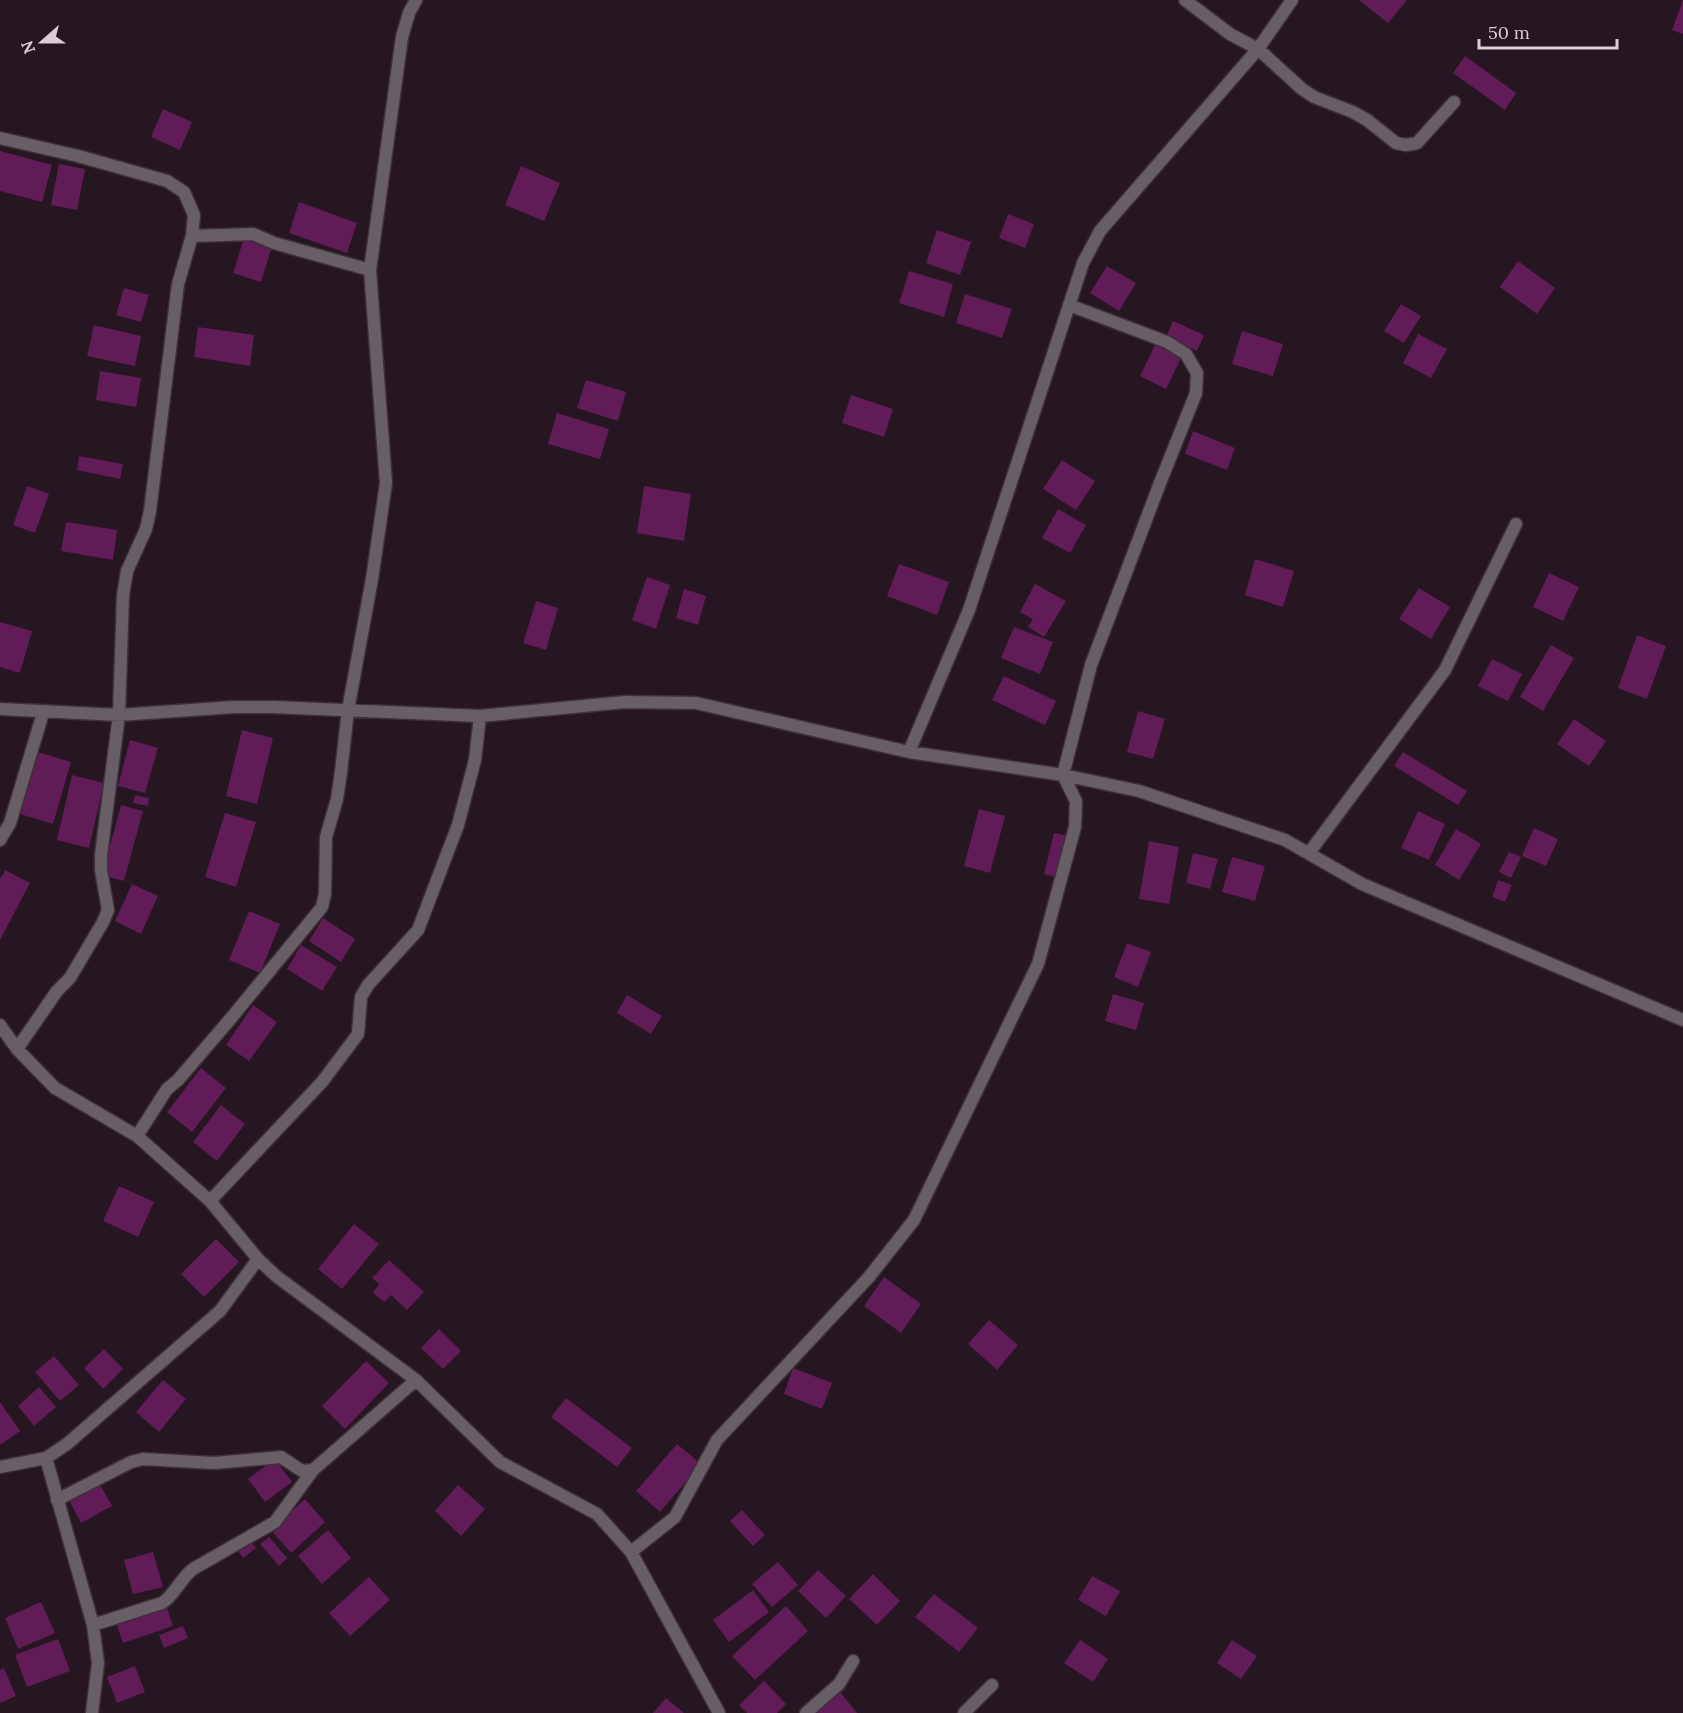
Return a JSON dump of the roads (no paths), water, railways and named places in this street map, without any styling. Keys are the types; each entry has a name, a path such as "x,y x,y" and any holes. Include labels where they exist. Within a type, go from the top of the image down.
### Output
{"street":[{"path":"137,1136 167,1089 178,1080 232,1017 322,907 325,894 326,837 337,799 348,710 372,579 386,483 370,270 402,37 409,13 416,0"},
{"path":"1185,0 1230,34 1258,50 1302,89 1314,97 1353,112 1396,142 1406,145 1417,142 1454,102"},
{"path":"909,752 969,610 1083,263 1100,231 1258,50 1292,0"},
{"path":"0,138 78,156 167,181 184,192 194,215 192,236 178,284 148,520 127,571 123,595 118,715 100,870 108,910 70,978 57,991 17,1050"},
{"path":"192,236 253,234 274,243 370,270"},
{"path":"631,1552 675,1518 717,1440 869,1277 914,1220 1038,964 1075,827 1076,801 1063,775 1091,665 1196,393 1197,373 1186,354 1167,342 1069,305"},
{"path":"1310,853 1445,670 1516,524"},
{"path":"0,710 118,715 234,707 273,707 480,716 626,702 696,703 909,752 1063,775 1139,791 1239,823 1285,840 1362,884 1683,1020"},
{"path":"0,840 10,823 43,713"},
{"path":"210,1201 322,1082 358,1034 361,996 368,985 418,930 458,825 475,760 480,716"},
{"path":"0,1025 17,1050 55,1088 137,1136 210,1201 258,1259 276,1276 416,1380 500,1462 597,1514 631,1552 719,1713"},
{"path":"0,1467 46,1458 67,1444 220,1311 258,1259"},
{"path":"93,1625 162,1603 168,1599 182,1577 193,1569 275,1522 313,1470 416,1380"},
{"path":"57,1500 131,1462 143,1459 214,1463 281,1456 303,1471 313,1470"},
{"path":"46,1458 93,1625 98,1663 92,1713"},
{"path":"806,1713 839,1684 853,1661"},
{"path":"964,1713 992,1685"}]}
